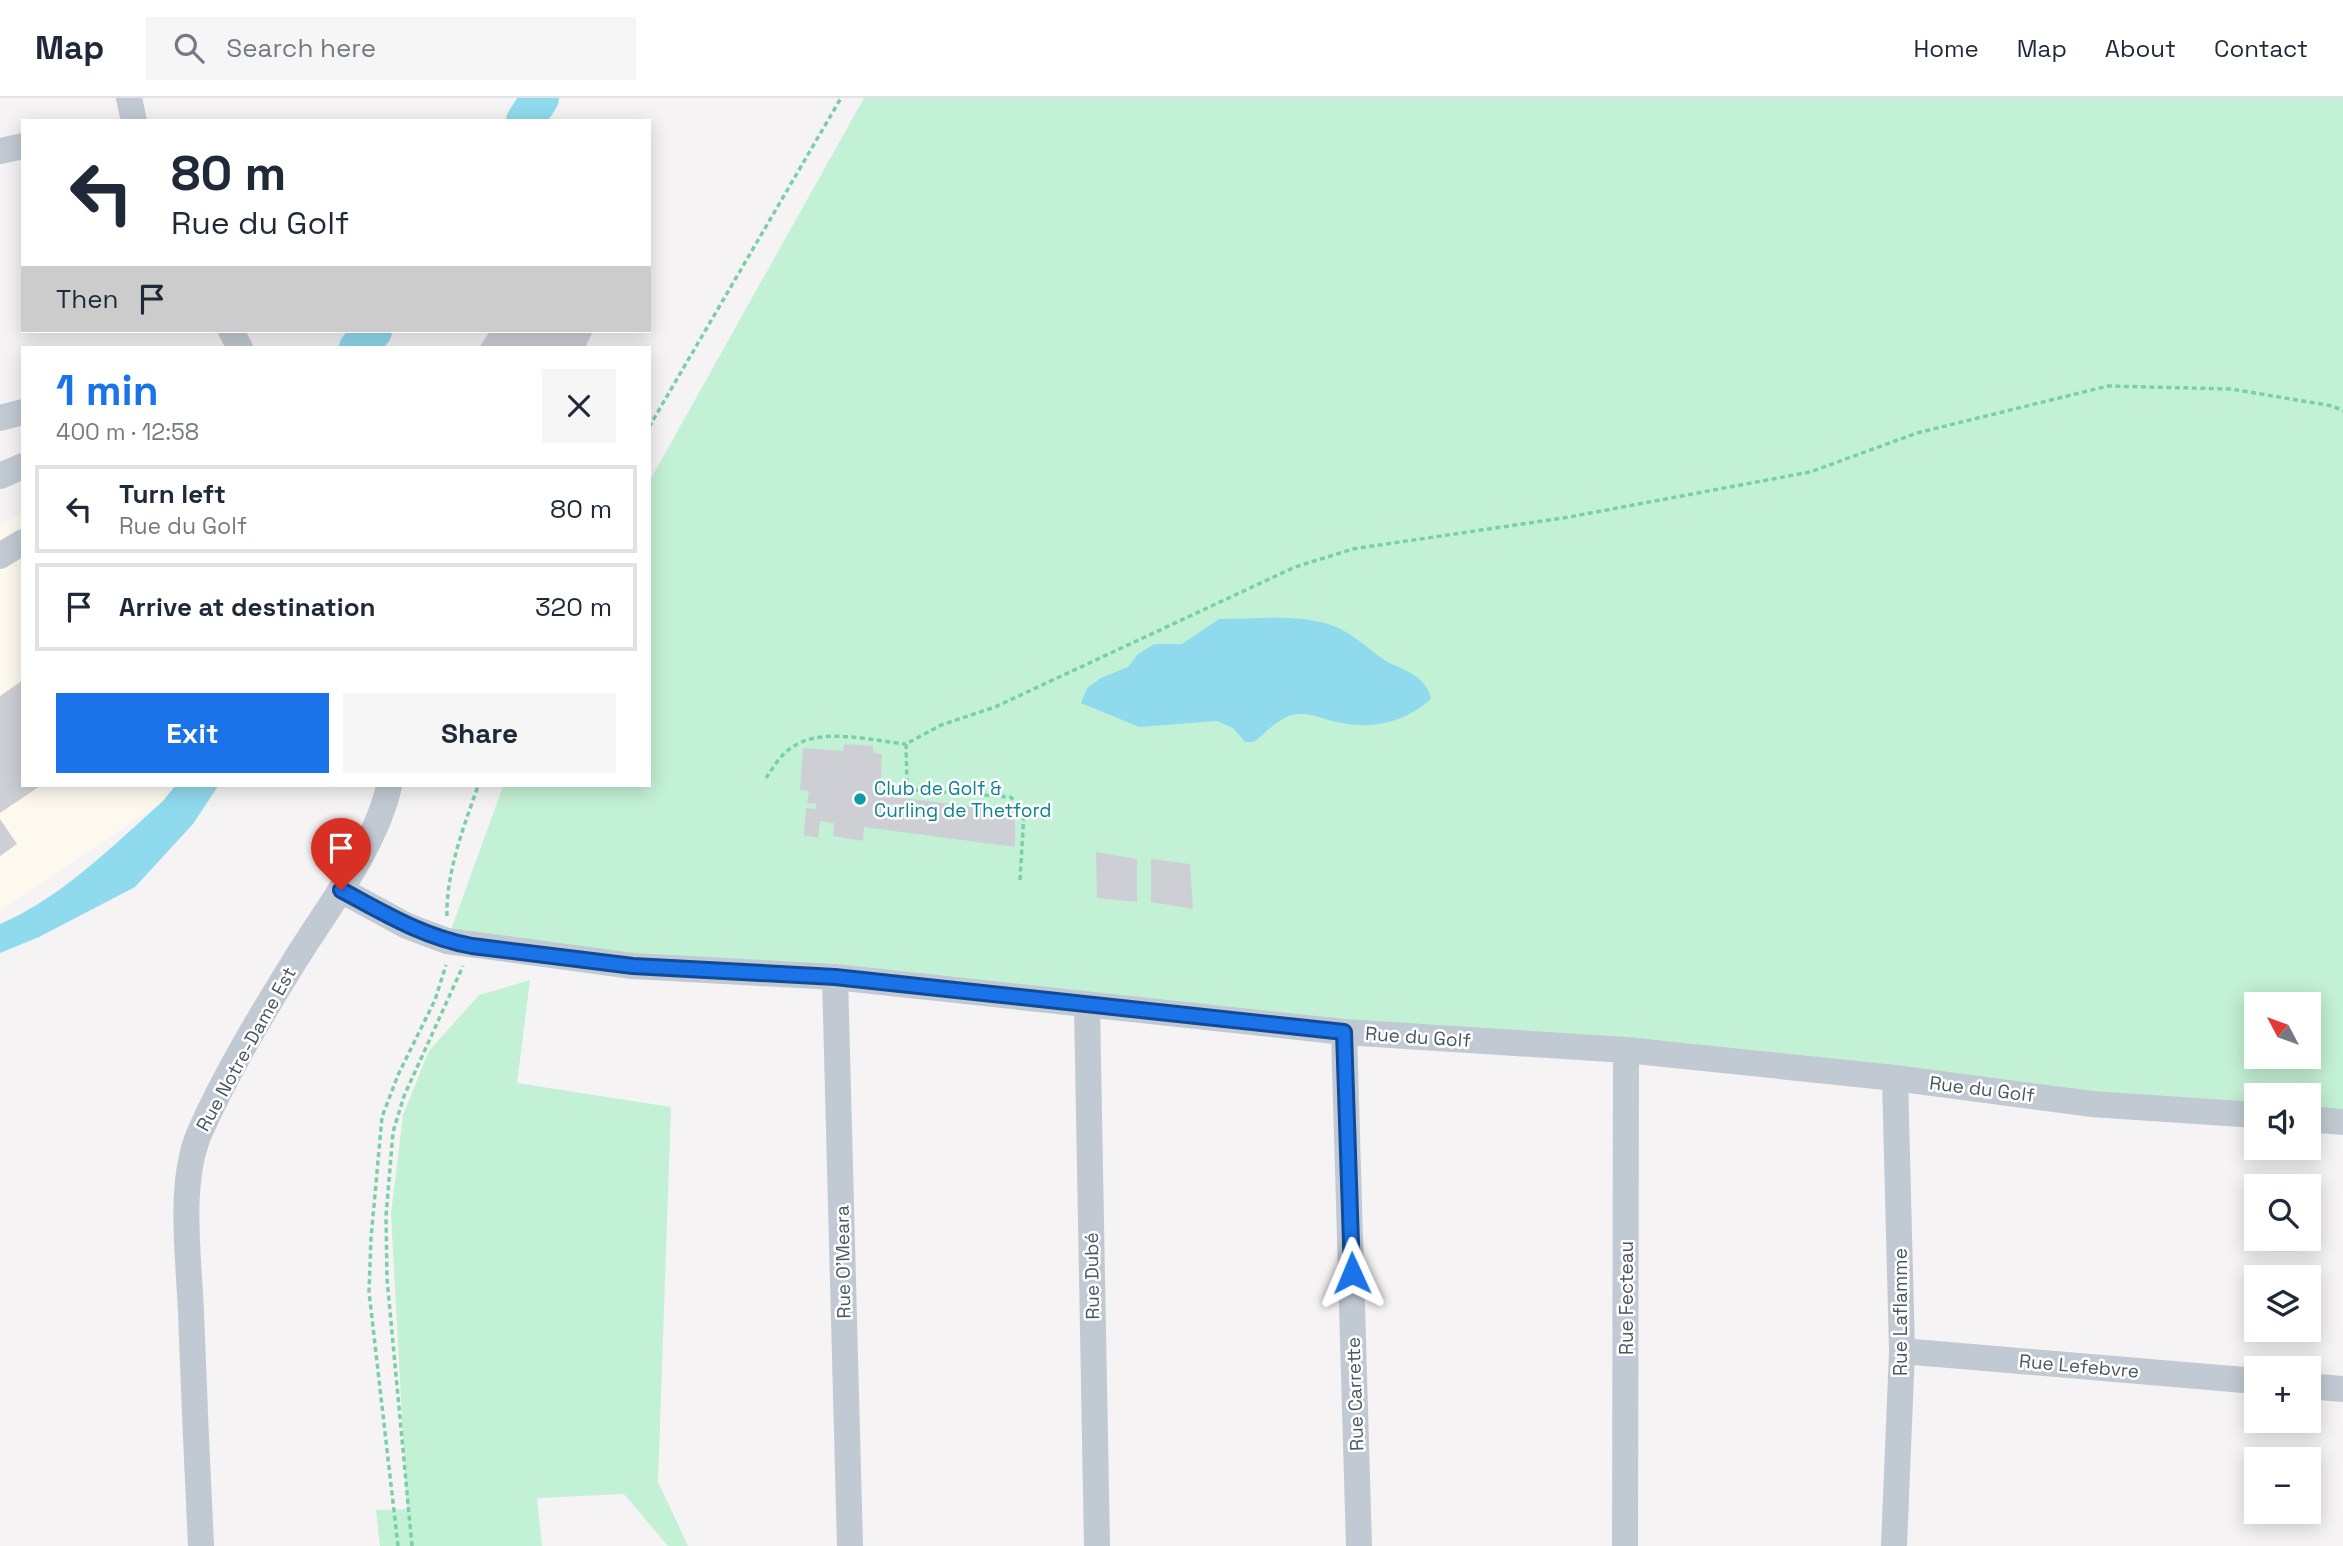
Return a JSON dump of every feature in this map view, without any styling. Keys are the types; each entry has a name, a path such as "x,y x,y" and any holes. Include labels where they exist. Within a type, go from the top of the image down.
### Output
{"street":[{"path":"129,98 134,119"},
{"path":"0,151 21,146"},
{"path":"0,418 21,413"},
{"path":"0,476 21,467"},
{"path":"0,556 21,543"},
{"name":"Rue Notre-Dame Est","path":"201,1546 189,1258 189,1172 198,1136 220,1092 293,962 341,890 376,821 389,787"},
{"name":"Rue du Golf","path":"341,890 407,926 460,943 633,966 835,977 1344,1032 1626,1050 1895,1078 2092,1104 2244,1114"},
{"name":"Rue O'Meara","path":"835,977 850,1546"},
{"name":"Rue Dubé","path":"1087,1006 1097,1546"},
{"name":"Rue Carrette","path":"1344,1032 1359,1546"},
{"name":"Rue Fecteau","path":"1625,1546 1626,1050"},
{"name":"Rue Laflamme","path":"1894,1546 1902,1351 1895,1078"},
{"path":"2321,1120 2343,1122"},
{"name":"Rue Lefebvre","path":"1902,1351 2244,1380"},
{"path":"2321,1387 2343,1389"}],"path":[{"path":"651,424 841,98"},
{"path":"766,778 790,748 806,740 829,737 906,744 941,725 995,707 1295,568 1353,549 1555,519 1810,472 1917,433 2108,386 2231,389 2333,406 2343,411"},
{"path":"906,744 907,784 915,790 1010,797 1020,803 1024,812 1020,880"},
{"path":"412,1546 387,1279 386,1216 393,1132 460,943 446,901 462,832 478,787"},
{"path":"398,1546 369,1292 370,1238 383,1116 394,1084 460,943"}],"shaded area":[{"path":"21,513 21,787 174,787 163,801 0,911 0,526"}],"green space":[{"path":"864,98 2343,98 2343,1122 2321,1120 2321,1083 2244,1083 2244,1114 447,941 503,787 651,787 651,478"},
{"path":"530,980 517,1083 671,1107 658,1482 688,1546 668,1546 624,1494 537,1498 542,1546 380,1546 376,1510 407,1509 391,1214 403,1115 429,1051 479,995"}],"water":[{"path":"1288,618 1337,627 1388,662 1415,676 1425,685 1431,699 1407,715 1381,724 1354,725 1307,714 1289,716 1254,742 1245,742 1233,728 1217,721 1139,727 1081,703 1087,688 1101,678 1128,667 1138,654 1154,644 1182,644 1219,619"},
{"path":"174,787 217,787 193,824 135,887 39,937 0,953 0,924 65,885 163,801"}],"building":[{"path":"489,333 592,333 586,346 480,346"},
{"path":"21,681 21,787 39,787 0,813 0,696"},
{"name":"Club de Golf & Curling de Thetford","path":"844,744 873,746 873,753 882,754 880,795 1015,812 1015,847 864,827 863,841 833,836 834,823 820,821 818,838 804,835 806,808 816,809 816,804 807,803 809,791 800,790 803,748 843,751"},
{"path":"0,819 17,844 0,856"},
{"path":"1096,852 1137,859 1137,902 1097,898"},
{"path":"1151,859 1190,864 1193,909 1151,902"}],"waterway":[{"path":"526,119 540,98"},
{"path":"360,346 371,333"}],"place":[{"name":"Club de Golf & Curling de Thetford","path":"860,799"}],"route":[{"path":"341,890 407,926 447,941 472,946 633,966 835,977 1344,1032 1352,1273"}]}
